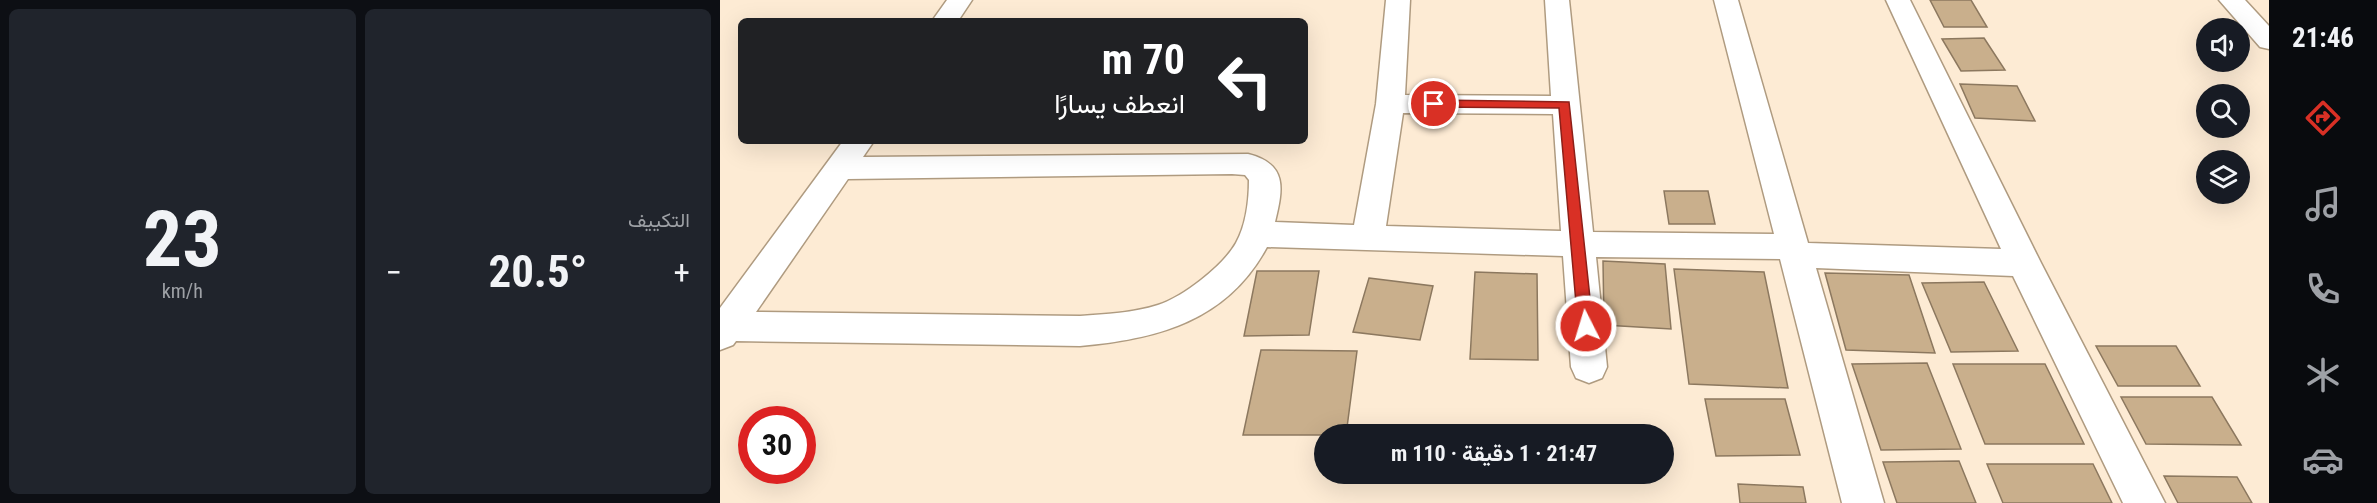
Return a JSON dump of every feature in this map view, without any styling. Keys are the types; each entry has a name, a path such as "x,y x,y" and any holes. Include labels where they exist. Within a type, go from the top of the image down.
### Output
{"street":[{"path":"947,18 960,0"},
{"path":"1368,236 1390,104 1398,0"},
{"path":"1557,0 1589,367"},
{"path":"1726,0 1863,503"},
{"path":"1898,0 2024,263 2144,503"},
{"path":"2231,0 2269,41"},
{"path":"1390,104 1565,105"},
{"path":"723,331 857,144"},
{"path":"723,331 1080,331 1122,328 1185,308 1230,273 1248,252 1257,234 1265,184 1261,171 1251,165 1232,163 840,168"},
{"path":"1257,234 1795,251 2024,263"}],"building":[{"path":"1930,0 1971,0 1987,27 1944,27"},
{"path":"1984,38 2005,70 1961,71 1942,39"},
{"path":"1960,84 2017,86 2035,121 1975,118"},
{"path":"1664,191 1708,191 1715,224 1669,224"},
{"path":"1603,261 1665,264 1671,329 1604,325"},
{"path":"1674,269 1764,272 1788,388 1689,384"},
{"path":"1257,271 1319,271 1309,335 1244,336"},
{"path":"1475,272 1537,274 1538,360 1470,359"},
{"path":"1825,273 1909,275 1935,353 1846,350"},
{"path":"1369,278 1433,286 1420,340 1353,332"},
{"path":"1984,282 2018,351 1951,352 1922,283"},
{"path":"2096,346 2176,346 2200,386 2118,386"},
{"path":"1261,350 1357,351 1347,424 1314,424 1314,435 1243,435"},
{"path":"1927,363 1961,449 1881,450 1852,364"},
{"path":"1953,364 2045,364 2084,444 1985,444"},
{"path":"2121,397 2212,397 2241,445 2146,444"},
{"path":"1705,399 1785,399 1800,455 1716,456"},
{"path":"1959,461 1976,503 1897,503 1883,462"},
{"path":"1987,464 2093,464 2112,503 2003,503"},
{"path":"2164,476 2237,477 2252,503 2178,503"},
{"path":"1738,484 1803,487 1806,503 1740,503"}],"route":[{"path":"1434,104 1565,105 1586,326"}]}
